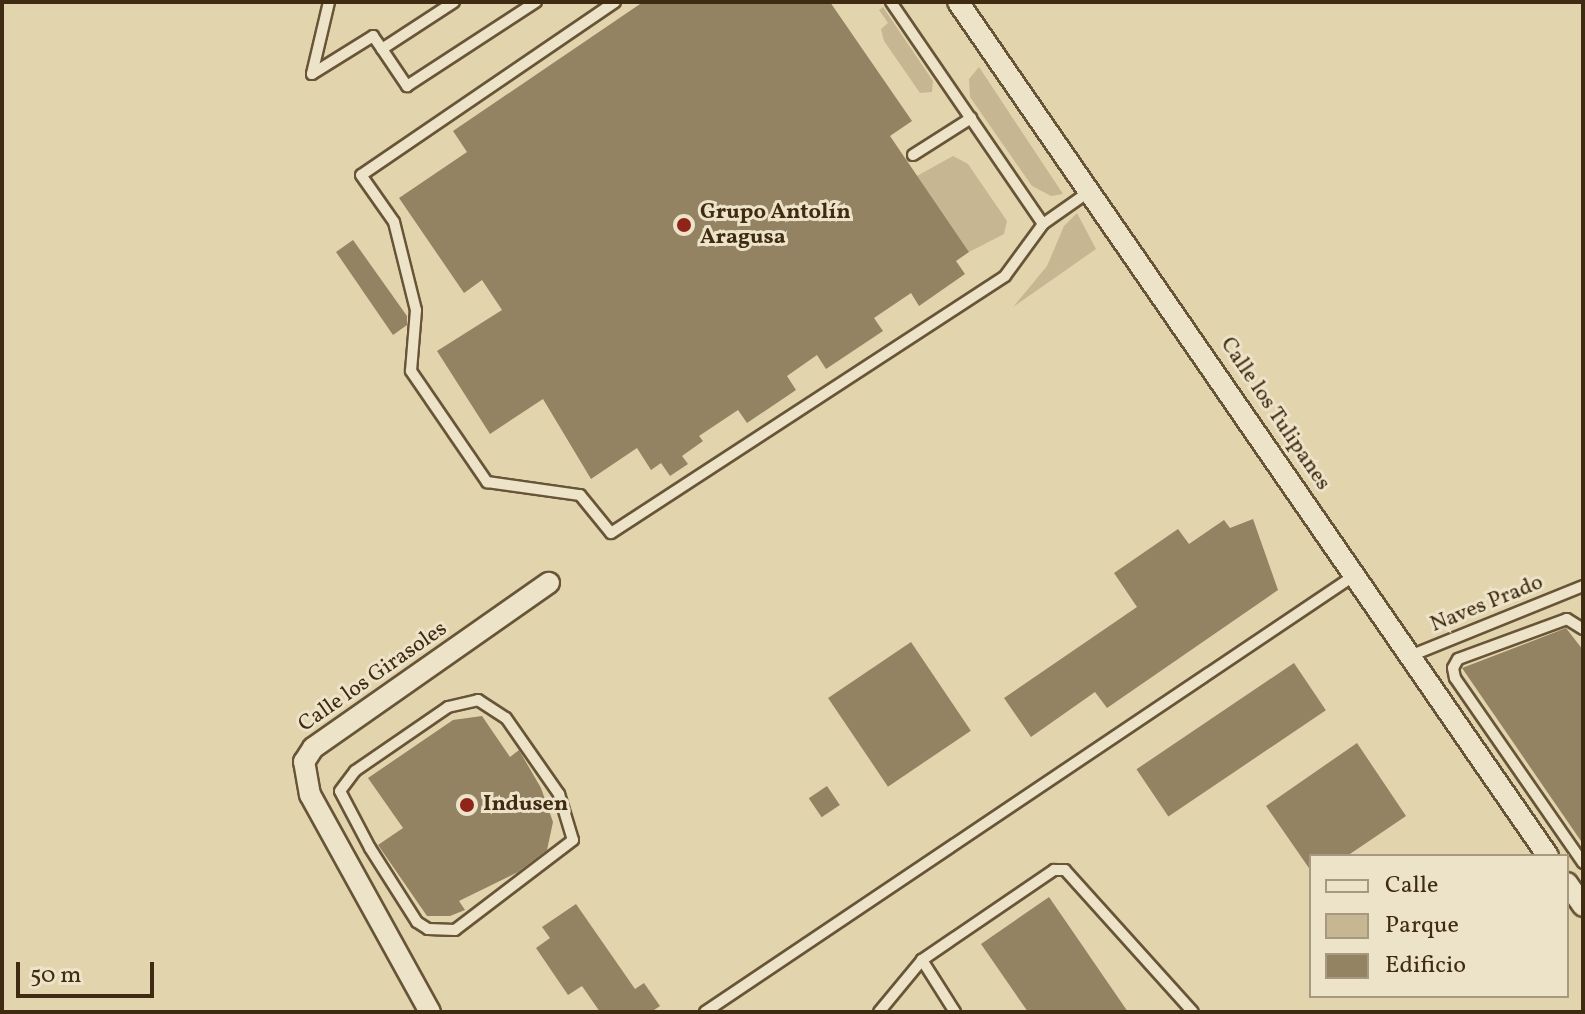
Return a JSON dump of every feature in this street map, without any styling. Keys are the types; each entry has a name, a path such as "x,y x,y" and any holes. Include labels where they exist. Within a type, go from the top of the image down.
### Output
{"street":[{"name":"Calle los Tulipanes","path":"958,2 1547,854"},
{"name":"Calle los Girasoles","path":"430,1012 310,795 304,762 313,748 549,583"},
{"path":"1569,886 1583,906"}],"lane":[{"path":"329,2 312,74 373,36 407,86 536,2"},
{"path":"382,49 454,2"},
{"path":"615,2 361,175 394,222 416,310 411,371 487,482 580,495 611,533 1005,276 1043,224 1090,191"},
{"path":"891,2 1043,224"},
{"path":"913,155 971,118"},
{"path":"705,1012 1355,575"},
{"name":"Naves Prado","path":"1410,656 1581,590"},
{"path":"1583,629 1567,619 1458,659 1453,668 1455,678 1583,863"},
{"path":"478,700 506,718 559,794 573,840 455,930 442,932 417,922 340,804 340,791 355,771 448,707 478,700"},
{"path":"879,1012 922,960 1054,870 1065,870 1193,1012"},
{"path":"922,960 955,1012"}],"green space":[{"path":"883,7 933,81 932,92 920,93 884,41 881,29 888,23 879,10"},
{"path":"979,67 1063,194 1051,196 1032,186 970,97 969,79"},
{"path":"953,156 968,164 1007,221 1004,234 969,252 917,176"},
{"path":"1077,213 1096,249 1013,307 1047,266 1064,226"}],"building":[{"name":"Grupo Antolín Aragusa","path":"643,2 830,2 912,121 890,136 969,252 956,261 965,274 919,306 911,293 874,318 883,331 826,369 817,355 787,376 796,390 747,423 738,410 699,436 703,441 682,456 688,464 670,476 661,463 651,470 637,448 591,479 543,399 490,434 437,351 502,310 482,280 464,293 399,198 467,152 453,131"},
{"path":"353,240 407,316 407,325 393,335 336,252"},
{"path":"1253,519 1278,590 1107,708 1095,692 1031,737 1004,698 1137,607 1114,573 1178,529 1189,544 1224,520 1230,528"},
{"path":"1566,628 1583,650 1583,844 1462,668"},
{"path":"911,642 971,731 888,787 828,698"},
{"path":"1294,663 1326,710 1168,817 1136,769"},
{"name":"Indusen","path":"482,716 510,757 519,750 541,788 553,822 547,850 518,872 459,901 465,910 450,916 427,916 378,845 403,828 368,778 453,720"},
{"path":"1357,743 1406,816 1350,854 1309,854 1309,868 1266,806"},
{"path":"827,786 840,805 822,817 809,798"},
{"path":"1049,897 1128,1012 1028,1012 981,944"},
{"path":"576,904 635,989 644,983 660,1006 651,1012 600,1012 582,986 568,995 536,948 550,938 542,927"}],"place":[{"name":"Grupo Antolín Aragusa","path":"684,225"},
{"name":"Indusen","path":"467,805"}]}
